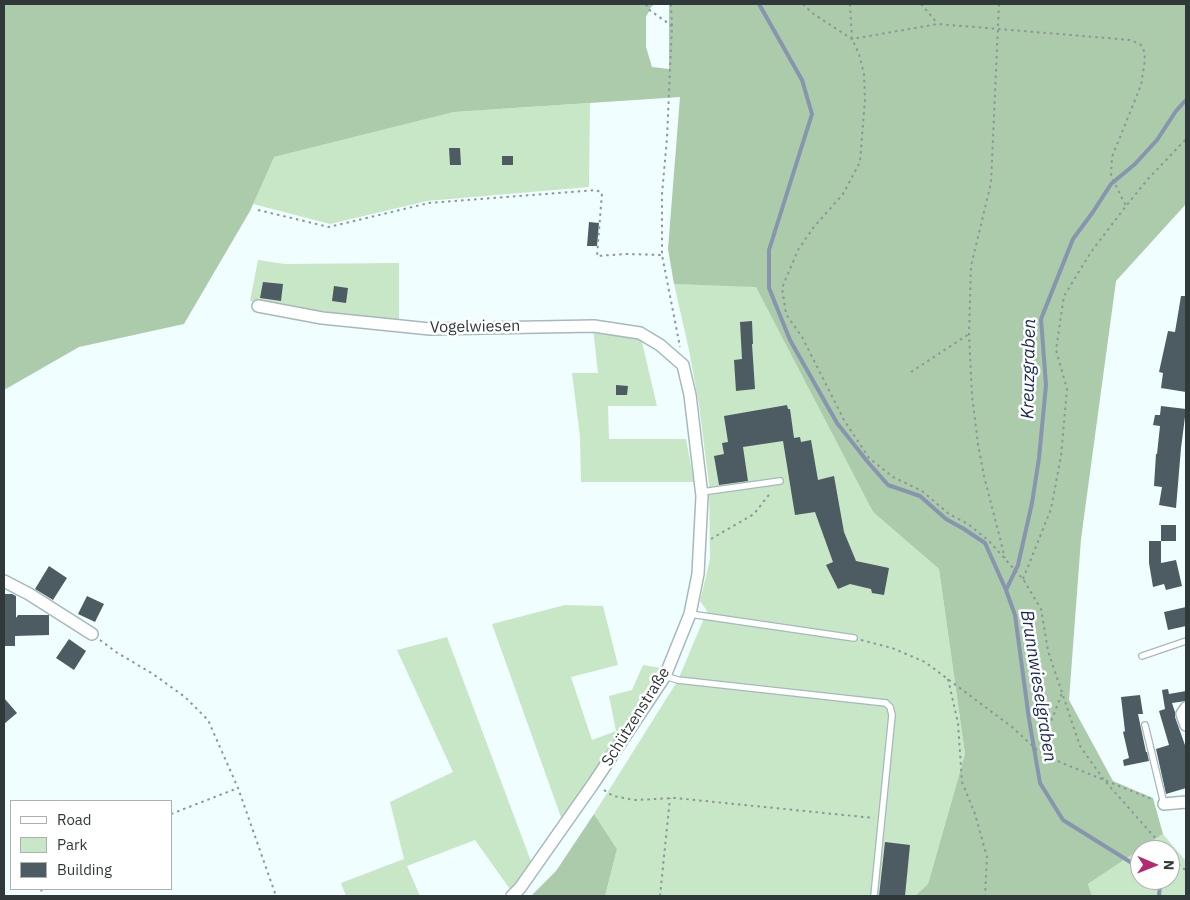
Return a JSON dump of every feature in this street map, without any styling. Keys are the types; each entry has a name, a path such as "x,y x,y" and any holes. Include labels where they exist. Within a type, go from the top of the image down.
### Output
{"street":[{"name":"Vogelwiesen","path":"258,306 322,318 430,328 594,326 640,333 660,344 683,365"},
{"name":"Schützenstraße","path":"512,896 520,888 593,784 665,676 690,614 698,574 702,492 690,395 683,365"},
{"path":"4,581 29,594 92,634"},
{"path":"1186,708 1182,714 1186,725"},
{"path":"1164,804 1186,802"}],"lane":[{"path":"702,492 780,481"},
{"path":"690,614 854,638"},
{"path":"1142,656 1186,642"},
{"path":"665,676 678,680 886,703 890,707 892,715 874,896"},
{"path":"1145,725 1164,804"}],"path":[{"path":"646,4 648,9 672,26"},
{"path":"671,4 672,26 662,194 662,255 683,365"},
{"path":"803,4 852,39 938,24 1131,40 1141,45 1145,60 1142,85 1112,157 1111,176 1126,206"},
{"path":"850,4 852,39 859,54 864,74 865,99 860,162 843,194 813,228 798,250 782,288 786,314 802,336 844,420 869,458 893,477 922,490 949,514 968,524 989,541 1023,579 1041,609 1048,651 1080,746 1104,780 1157,840"},
{"path":"921,4 938,24"},
{"path":"999,4 991,183 971,266 969,334 972,396 978,444 984,476 1006,558"},
{"path":"1023,579 1051,510 1061,456 1066,389 1056,350 1064,296 1091,252 1126,206 1148,179 1186,139"},
{"path":"258,210 329,227 429,203 596,190 602,193 597,256 626,254 662,255"},
{"path":"911,372 969,334"},
{"path":"700,545 754,514 780,481"},
{"path":"92,634 185,697 208,720 238,788 276,896"},
{"path":"854,638 892,648 925,662 1012,727 1042,753 1062,763 1164,804"},
{"path":"947,678 958,723 962,782 975,814 987,856 985,896"},
{"path":"1042,753 1049,726 1062,693"},
{"path":"593,784 612,796 635,800 670,798 882,819"},
{"path":"172,814 238,788"},
{"path":"660,896 670,798"}],"green space":[{"path":"4,4 655,4 651,7 646,17 646,47 652,67 669,69 669,4 1186,4 1186,204 1116,281 1081,539 1069,700 1113,781 1153,798 1163,834 1154,840 1130,840 1130,856 1088,884 1092,896 915,896 928,884 965,754 939,569 873,512 756,287 674,284 668,249 680,97 454,112 274,157 250,211 184,324 79,347 4,390"},
{"path":"590,103 589,187 427,201 330,224 253,204 273,157 454,112"},
{"path":"258,260 285,264 399,263 399,321 323,315 250,301"},
{"path":"674,284 756,286 873,512 939,569 965,754 928,884 915,896 605,896 617,849 594,814 678,680 707,611 700,601 710,559 709,484 699,405"},
{"path":"593,328 641,338 657,406 608,406 609,439 686,439 694,482 581,482 580,437 572,373 598,373"},
{"path":"565,605 603,606 618,665 571,677 592,740 616,731 609,696 632,690 643,665 661,668 659,676 649,694 562,820 492,624"},
{"path":"447,637 532,864 512,892 475,840 407,866 420,896 346,896 341,883 404,859 390,802 453,772 397,650"},
{"path":"594,814 617,849 605,896 531,896 556,871"},
{"path":"1163,834 1168,840 1154,840"},
{"path":"1180,854 1186,861 1186,896 1092,896 1088,884 1130,856 1130,890 1180,890"}],"building":[{"path":"449,148 460,148 461,165 450,165"},
{"path":"502,156 513,156 513,165 502,165"},
{"path":"589,222 599,223 597,246 587,246"},
{"path":"263,282 283,284 281,301 260,298"},
{"path":"334,286 348,288 346,303 332,301"},
{"path":"1181,296 1186,296 1186,392 1161,388 1163,373 1159,372 1168,331 1175,332"},
{"path":"752,321 755,389 736,391 734,360 742,359 740,322"},
{"path":"616,385 628,386 627,395 616,395"},
{"path":"787,405 788,409 790,409 794,438 800,437 801,442 811,440 818,480 834,476 844,532 856,561 889,568 884,595 872,593 871,589 850,584 838,589 826,565 833,562 815,512 795,515 783,441 743,447 748,481 719,485 714,456 724,454 722,443 728,442 724,416"},
{"path":"1161,406 1186,409 1176,508 1159,505 1162,487 1154,486 1160,426 1153,425 1155,415 1160,415"},
{"path":"1161,525 1176,525 1176,541 1161,541"},
{"path":"1149,541 1161,541 1161,563 1176,560 1182,586 1166,590 1164,584 1153,587 1149,563"},
{"path":"49,566 67,578 53,600 35,589"},
{"path":"4,594 16,596 16,618 18,615 49,615 49,635 15,636 15,646 4,646"},
{"path":"87,596 104,604 95,622 78,614"},
{"path":"1186,607 1186,626 1168,630 1164,612"},
{"path":"69,639 86,651 74,670 56,658"},
{"path":"1168,689 1169,694 1186,691 1186,701 1172,703 1186,748 1186,788 1166,794 1156,749 1169,745 1159,711 1165,709 1162,690"},
{"path":"1140,695 1143,714 1138,714 1149,761 1124,766 1123,760 1129,758 1123,732 1125,731 1121,697"},
{"path":"4,698 17,713 4,724"},
{"path":"885,842 910,845 905,896 879,896"}],"waterway":[{"name":"Brunnwieselgraben","path":"759,4 802,80 812,114 769,250 769,288 790,340 837,423 888,485 920,496 946,519 985,543 1015,615 1040,783 1063,820 1130,862"},
{"name":"Kreuzgraben","path":"1006,590 1018,565 1032,503 1039,458 1046,385 1041,319 1073,239 1111,184 1135,164 1157,140 1176,111 1186,100"},
{"name":"Brunnwieselgraben","path":"1159,896 1160,890"}]}
